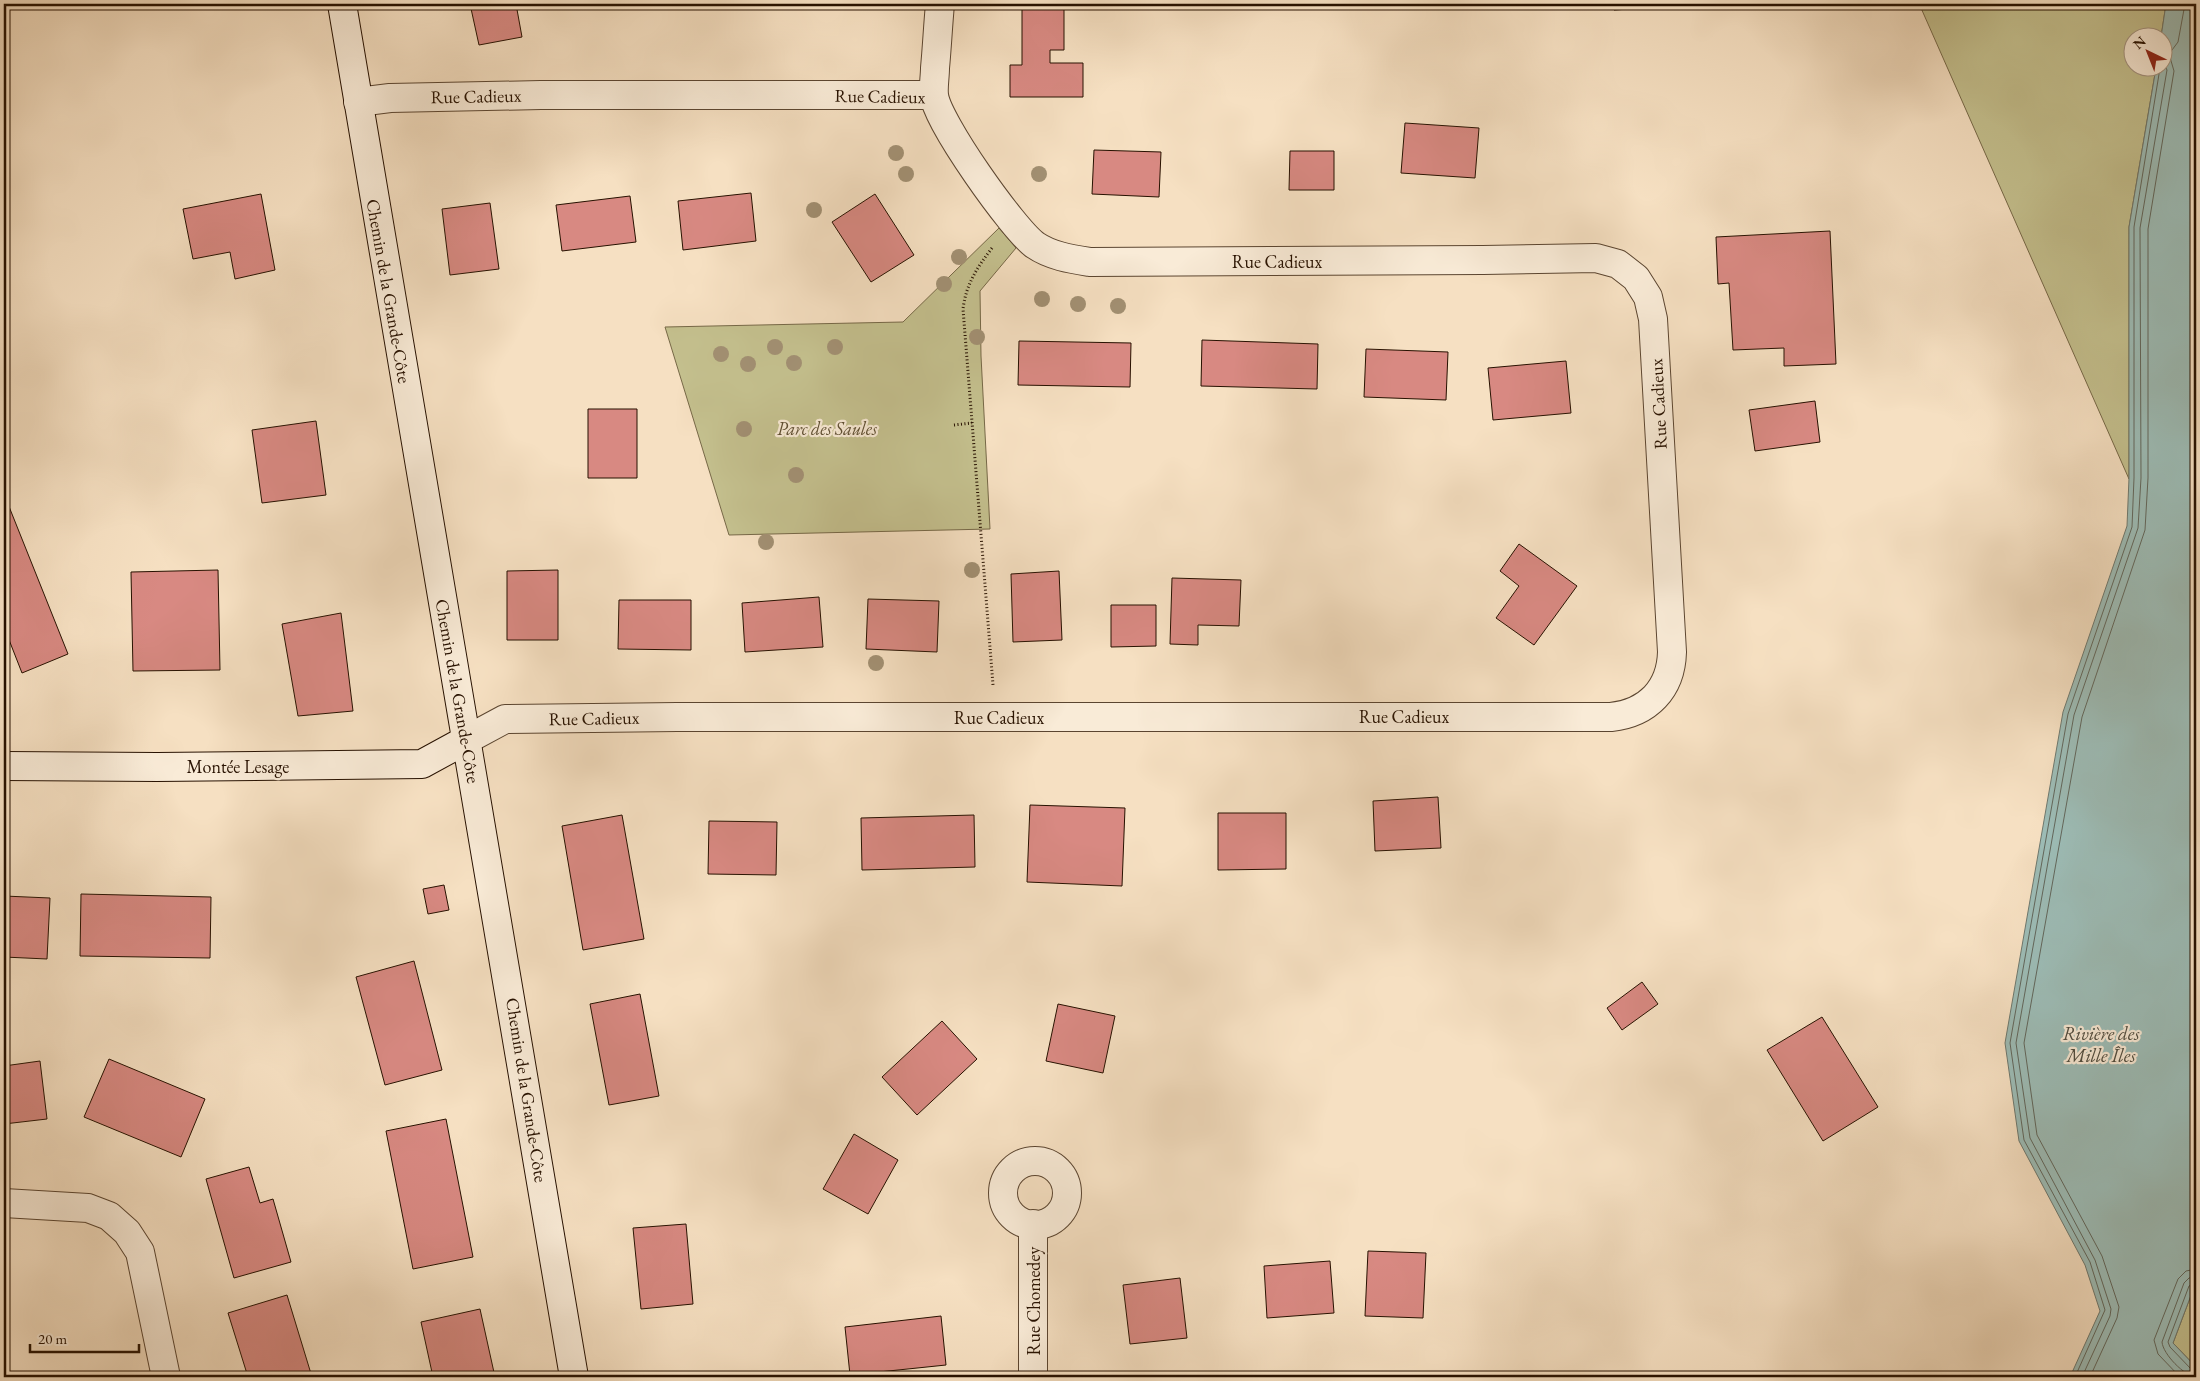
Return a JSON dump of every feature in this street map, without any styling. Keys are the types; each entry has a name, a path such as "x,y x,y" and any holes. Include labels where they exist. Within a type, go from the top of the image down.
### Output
{"street":[{"name":"Chemin de la Grande-Côte","path":"342,4 466,740 506,961 574,1377"},
{"path":"934,95 940,4"},
{"name":"Rue Cadieux","path":"358,102 390,98 551,95 934,95 952,135 987,188 1015,224 1035,245 1046,251 1073,259 1112,262 1596,258 1607,260 1627,270 1643,287 1652,308 1672,652 1669,674 1659,693 1643,708 1622,716 841,719 677,717 505,719 466,740"},
{"name":"Montée Lesage","path":"4,766 157,767 422,764 466,740"},
{"path":"4,1203 88,1208 109,1216 127,1232 140,1252 166,1377"},
{"name":"Rue Chomedey","path":"1032,1377 1033,1224"}],"path":[{"path":"994,691 963,309 964,296 975,271 997,241"},
{"path":"954,425 972,423"}],"green space":[{"path":"1921,4 2166,4 2162,28 2122,28 2122,78 2154,78 2129,227 2129,479 1921,8"},
{"name":"Parc des Saules","path":"999,228 1016,248 980,291 981,356 990,529 729,535 665,327 903,322"},
{"path":"2196,1282 2196,1367 2173,1343"}],"water":[{"name":"Rivière des Mille Îles","path":"2166,4 2196,4 2196,1282 2173,1343 2196,1367 2196,1377 2070,1377 2100,1311 2085,1265 2019,1141 2005,1043 2063,712 2127,526 2129,478 2129,227 2154,78 2172,78 2172,28 2162,28"}],"building":[{"path":"470,4 516,4 522,37 479,45"},
{"path":"1614,4 1661,4 1661,7 1614,10"},
{"path":"1022,9 1064,9 1064,50 1050,50 1050,63 1083,63 1083,97 1010,97 1010,65 1022,65"},
{"path":"1405,123 1479,128 1475,178 1401,173"},
{"path":"1094,150 1161,152 1159,197 1092,194"},
{"path":"1290,151 1334,151 1334,190 1289,190"},
{"path":"751,193 756,241 683,250 678,201"},
{"path":"261,194 275,270 235,279 230,252 193,259 183,209"},
{"path":"875,194 914,255 871,282 832,222"},
{"path":"630,196 636,242 562,251 556,205"},
{"path":"490,203 499,269 450,275 442,209"},
{"path":"1830,231 1836,364 1784,366 1784,348 1733,350 1729,283 1718,284 1716,237"},
{"path":"1202,340 1318,344 1317,389 1201,386"},
{"path":"1019,341 1131,343 1130,387 1018,385"},
{"path":"1366,349 1448,352 1446,400 1364,397"},
{"path":"1566,361 1571,413 1493,420 1488,368"},
{"path":"1815,401 1820,442 1755,451 1749,410"},
{"path":"588,409 637,409 637,478 588,478"},
{"path":"316,421 326,495 262,503 252,430"},
{"path":"4,494 68,654 22,673 4,627"},
{"path":"1519,544 1577,586 1534,645 1496,618 1519,586 1500,571"},
{"path":"218,570 220,670 133,671 131,572"},
{"path":"558,570 558,640 507,640 507,571"},
{"path":"1059,571 1062,640 1013,642 1011,574"},
{"path":"1172,578 1241,580 1239,626 1198,625 1198,645 1170,644"},
{"path":"819,597 823,647 745,652 742,603"},
{"path":"868,599 939,601 937,652 866,649"},
{"path":"619,600 691,600 691,650 618,649"},
{"path":"1111,605 1156,605 1156,646 1111,647"},
{"path":"341,613 353,711 298,716 282,624"},
{"path":"1438,797 1441,848 1375,851 1373,801"},
{"path":"1030,805 1125,808 1122,886 1027,882"},
{"path":"1218,813 1286,813 1286,869 1218,870"},
{"path":"622,815 644,939 583,950 562,826"},
{"path":"974,815 975,867 862,870 861,818"},
{"path":"709,821 777,822 776,875 708,874"},
{"path":"444,885 449,910 428,914 423,889"},
{"path":"81,894 211,897 210,958 80,956"},
{"path":"4,896 50,898 47,959 4,957"},
{"path":"414,961 442,1070 385,1085 356,977"},
{"path":"1642,982 1658,1004 1622,1030 1607,1008"},
{"path":"640,994 659,1096 609,1105 590,1004"},
{"path":"1058,1004 1115,1016 1103,1073 1046,1061"},
{"path":"1822,1017 1878,1107 1823,1141 1767,1050"},
{"path":"942,1021 977,1059 917,1115 882,1077"},
{"path":"109,1059 205,1099 181,1157 84,1117"},
{"path":"40,1061 47,1119 4,1124 4,1066"},
{"path":"446,1119 473,1257 413,1269 386,1131"},
{"path":"854,1134 898,1160 868,1214 823,1189"},
{"path":"249,1167 260,1203 273,1199 291,1262 234,1278 206,1179"},
{"path":"686,1224 693,1304 641,1309 633,1228"},
{"path":"1368,1251 1426,1253 1423,1318 1365,1316"},
{"path":"1330,1261 1334,1313 1267,1318 1264,1266"},
{"path":"1180,1278 1187,1338 1130,1344 1123,1285"},
{"path":"287,1295 312,1377 248,1377 228,1313"},
{"path":"480,1309 495,1377 433,1377 421,1322"},
{"path":"941,1316 946,1365 850,1375 845,1327"}]}
